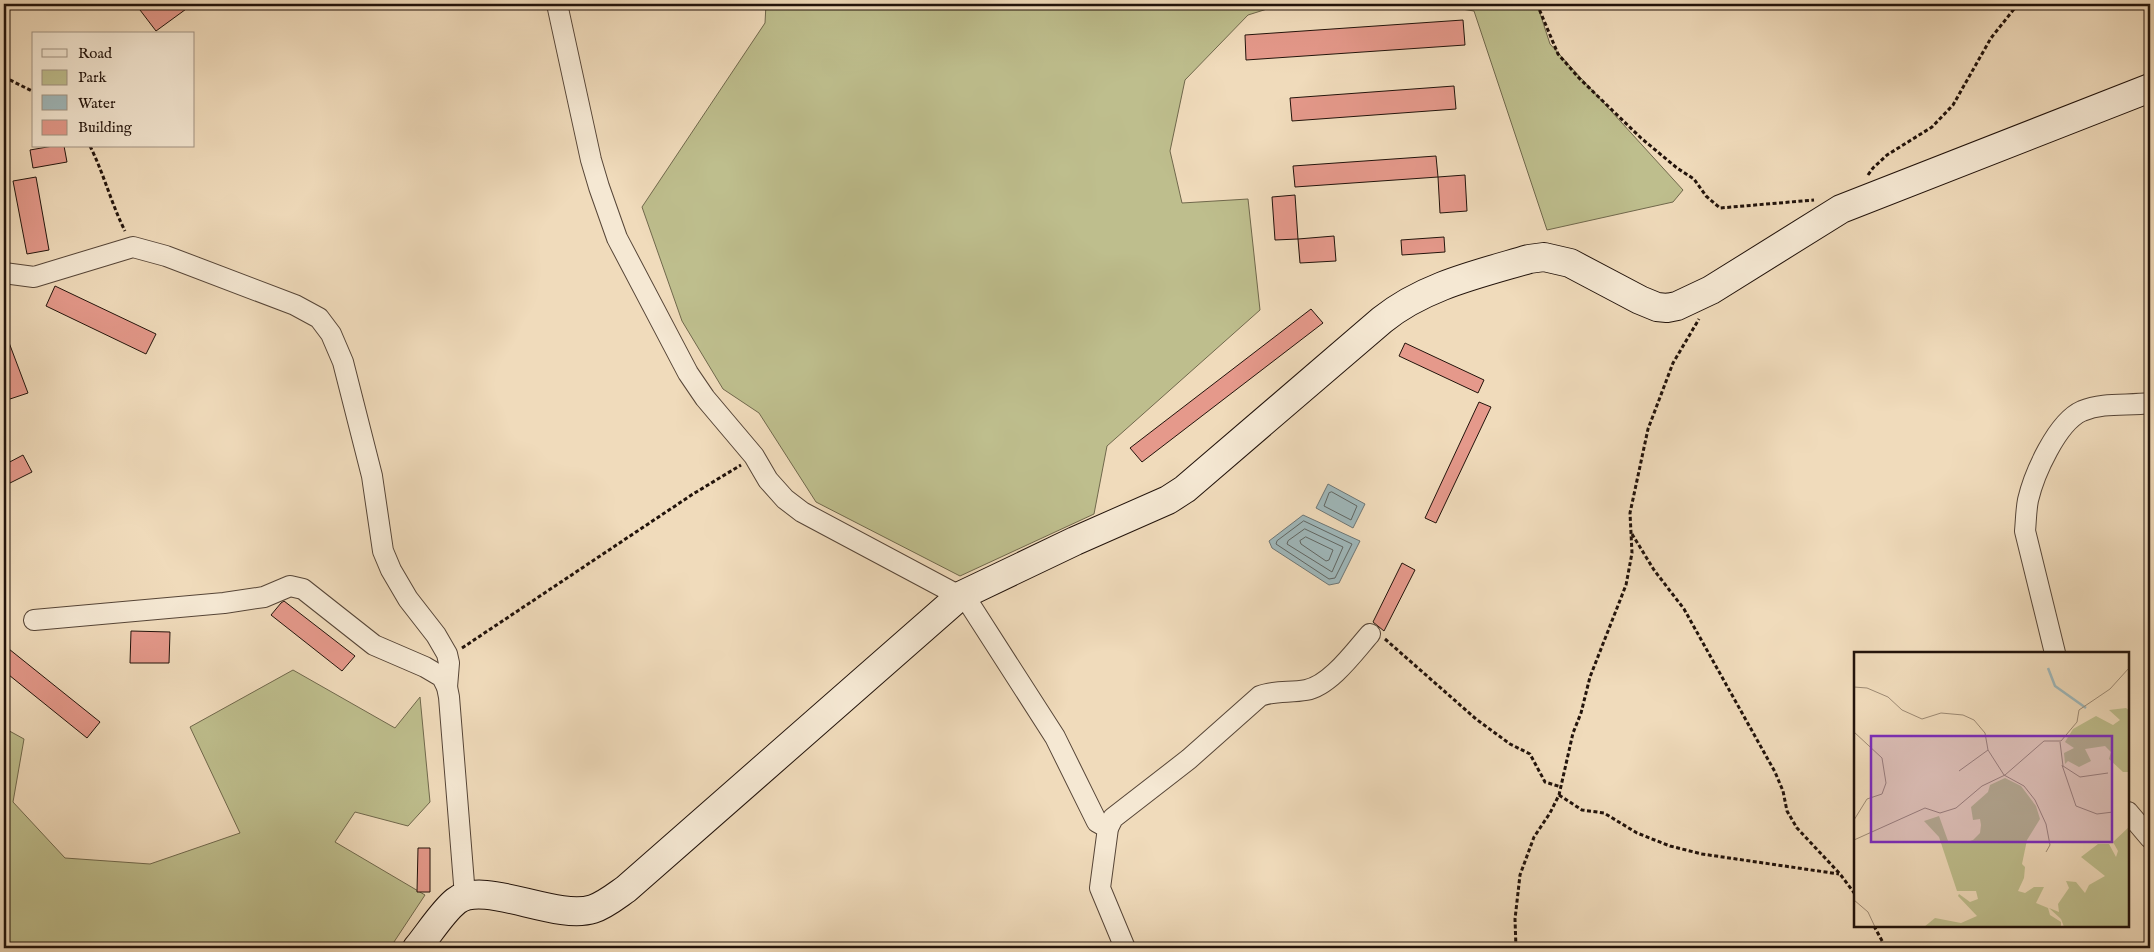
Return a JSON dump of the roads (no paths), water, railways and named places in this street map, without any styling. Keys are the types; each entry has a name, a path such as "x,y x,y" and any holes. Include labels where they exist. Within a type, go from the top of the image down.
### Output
{"street":[{"path":"558,4 591,160 599,188 617,238 688,373 705,398 754,456 768,480 785,499 802,512 968,600 1055,737 1097,822 1108,828"},
{"path":"417,948 456,901 465,896 489,896 570,912 595,909 605,903 626,889 960,596 1168,500 1185,489 1382,320 1398,307 1425,292 1513,263 1544,257 1570,263 1657,307 1677,306 1710,290 1851,205 2150,88"},
{"path":"4,273 34,277 134,247 166,256 295,305 319,318 331,334 343,362 372,476 383,551 391,570 408,599 436,635 449,663 447,687 465,896"},
{"path":"2055,652 2045,604 2032,564 2025,531 2026,511 2033,485 2054,438 2071,417 2093,408 2107,405 2150,403"},
{"path":"34,620 248,600 290,586 303,589 374,645 425,666 442,677 447,687"},
{"path":"1125,948 1100,888 1108,828 1113,818 1189,759 1255,699 1270,692 1294,692 1315,688 1342,665 1370,634"},
{"path":"2129,813 2150,838"}],"water":[{"path":"1328,484 1365,504 1353,528 1316,508"},
{"path":"1303,515 1360,541 1339,583 1329,585 1272,548 1269,541"}]}
